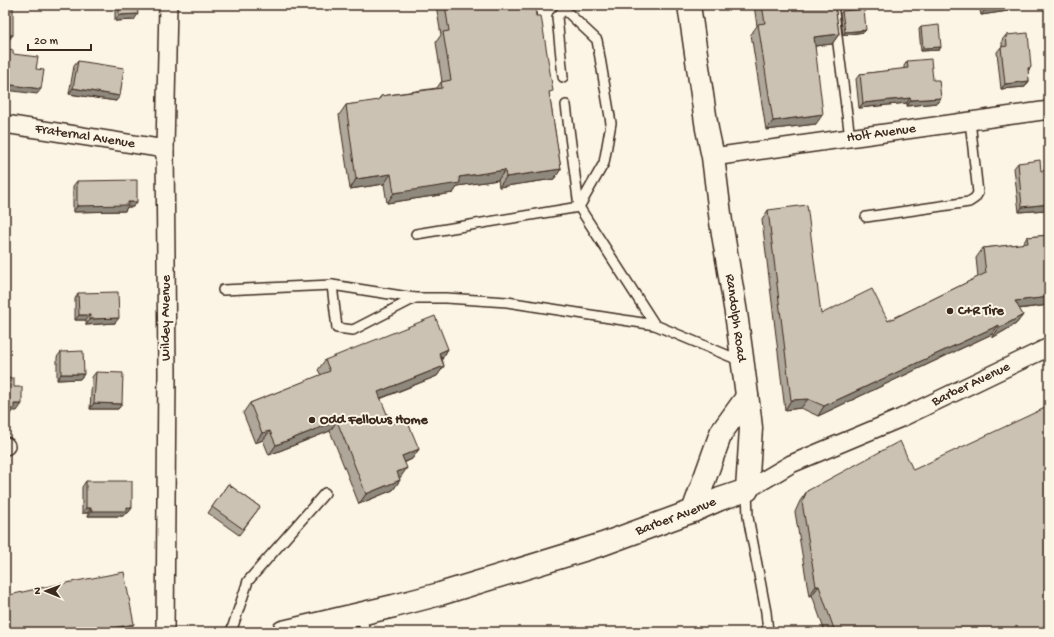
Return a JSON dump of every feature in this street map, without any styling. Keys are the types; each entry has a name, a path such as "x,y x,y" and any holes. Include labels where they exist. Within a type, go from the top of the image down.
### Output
{"street":[{"name":"Wildey Avenue","path":"165,632 166,373 164,149 168,5"},
{"name":"Randolph Road","path":"689,5 736,313 751,428 748,490"},
{"name":"Holt Avenue","path":"713,157 1049,110"},
{"name":"Fraternal Avenue","path":"5,124 164,149"},
{"name":"Barber Avenue","path":"283,632 363,623 394,606 440,594 603,544 693,511 720,499 748,490 791,464 901,418 1049,347"},
{"path":"693,511 721,433 747,397"}],"lane":[{"path":"833,5 850,138"},
{"path":"563,77 557,17 563,7 597,40 612,123 604,163 579,207"},
{"path":"566,105 579,207 655,325"},
{"path":"866,217 969,202 975,198 978,193 970,121"},
{"path":"416,234 579,207"},
{"path":"223,290 332,285 415,298 446,298 507,302 655,325 742,362"},
{"path":"332,285 337,328 353,330 415,298"},
{"name":"Randolph Road","path":"748,490 748,517 766,612 768,632"},
{"path":"231,632 248,581 325,493"}],"building":[{"path":"5,5 13,5 13,35 5,35"},
{"path":"119,5 137,5 138,14 119,15"},
{"path":"445,5 535,5 536,16 541,16 553,91 549,92 561,169 506,177 505,170 459,177 460,183 394,193 391,174 356,179 346,105 379,100 381,96 442,88 441,82 451,80 443,32 449,31"},
{"path":"762,5 835,5 839,34 814,37 823,114 773,121 758,24 765,23"},
{"path":"984,5 1012,5 1012,6 985,10"},
{"path":"864,9 866,30 845,32 842,11"},
{"path":"939,25 941,47 923,48 921,27"},
{"path":"1028,33 1031,67 1028,68 1029,81 1005,84 1001,47 1007,46 1006,35"},
{"path":"5,48 13,50 13,54 38,57 36,69 44,70 41,89 5,84"},
{"path":"931,59 933,80 939,80 941,98 911,100 910,98 863,103 860,74 908,68 907,61"},
{"path":"78,61 124,68 120,96 73,88"},
{"path":"1040,160 1041,171 1046,170 1049,204 1022,207 1018,163"},
{"path":"137,180 137,202 128,202 128,205 77,206 77,181"},
{"name":"C+R Tire","path":"807,205 821,314 872,289 888,321 986,273 983,248 1028,243 1027,237 1049,235 1049,297 1015,301 1023,315 999,328 999,325 824,406 808,399 791,400 768,210"},
{"path":"118,292 119,318 90,319 90,315 79,315 78,293"},
{"name":"Odd Fellows Home","path":"435,316 448,349 439,353 444,366 378,392 391,424 406,418 419,449 402,456 407,468 397,472 400,480 366,494 337,421 276,445 270,431 262,433 250,403 330,371 325,360"},
{"path":"83,351 84,374 61,374 61,352"},
{"path":"96,372 123,373 122,404 94,403"},
{"path":"14,378 14,387 22,387 22,404 14,404 14,409 5,409 5,379"},
{"path":"1049,406 1049,632 835,632 819,586 816,586 802,502 807,491 900,441 913,470"},
{"path":"86,481 132,481 132,508 127,507 127,511 91,511 91,508 86,508"},
{"path":"228,484 260,507 243,529 212,507"},
{"path":"124,572 134,624 92,632 5,632 5,596"}],"place":[{"name":"C+R Tire","path":"950,311"},
{"name":"Odd Fellows Home","path":"312,420"}]}
